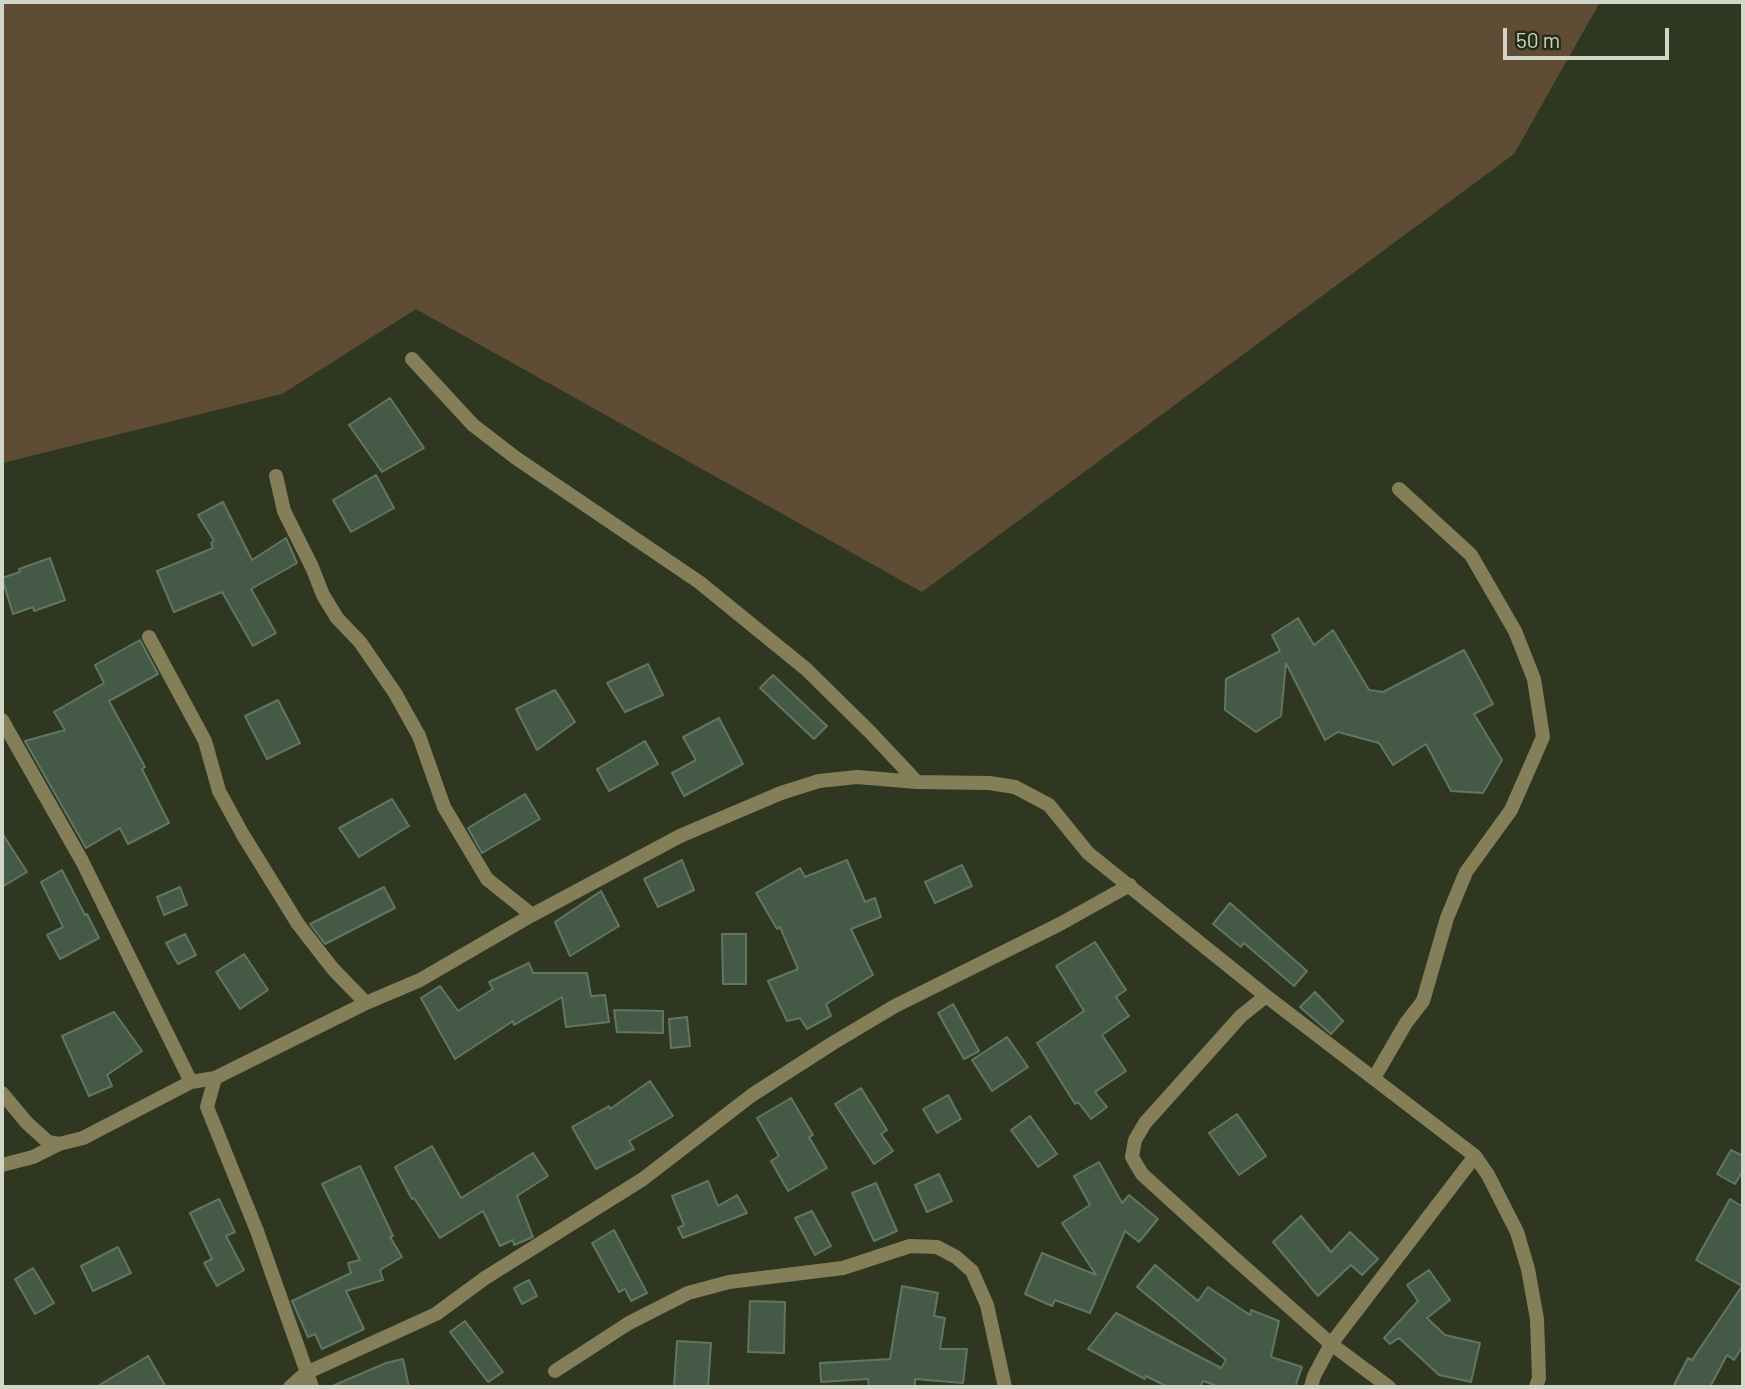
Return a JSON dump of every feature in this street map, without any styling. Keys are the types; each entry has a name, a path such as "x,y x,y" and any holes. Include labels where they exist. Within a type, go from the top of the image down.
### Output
{"street":[{"path":"412,359 473,425 516,458 699,582 806,669 917,782"},
{"path":"276,476 285,511 323,595 337,618 360,642 419,736 443,807 487,879 532,915"},
{"path":"1374,1078 1406,1023 1423,1001 1447,918 1466,872 1511,810 1543,737 1534,679 1515,631 1477,565 1471,555 1399,489"},
{"path":"149,637 205,741 219,791 243,835 298,923 333,969 366,1003"},
{"path":"2,720 82,860 191,1082"},
{"path":"2,1166 33,1157 59,1144 83,1138 191,1082 215,1078 366,1003 419,980 532,915 680,836 781,793 818,781 857,777 917,782 989,783 1014,787 1049,804 1088,853 1266,996 1475,1156 1488,1175 1517,1232 1528,1269 1537,1319 1539,1378 1536,1387"},
{"path":"290,1387 306,1373 436,1314 485,1278 643,1179 752,1095 833,1043 895,1006 1060,924 1130,885"},
{"path":"1266,996 1241,1016 1145,1123 1135,1140 1132,1157 1142,1174 1331,1344 1389,1387"},
{"path":"215,1078 207,1107 257,1231 312,1387"},
{"path":"2,1093 27,1124 48,1142 59,1144"},
{"path":"1311,1387 1331,1344 1475,1156"},
{"path":"555,1371 629,1323 688,1293 729,1282 843,1268 910,1247 937,1247 956,1257 972,1271 986,1305 1005,1387"}],"shaded area":[{"path":"2,2 1600,2 1514,154 922,592 416,309 282,394 2,463"}],"building":[{"path":"390,398 424,448 382,472 349,425"},
{"path":"376,475 394,508 351,532 333,500"},
{"path":"223,502 252,560 286,538 297,563 251,589 276,633 253,646 222,592 174,612 157,571 213,548 211,543 214,541 198,515"},
{"path":"50,558 65,600 34,611 33,607 13,614 2,578"},
{"path":"1298,618 1314,645 1333,630 1369,690 1383,692 1464,650 1493,704 1474,714 1502,760 1483,793 1451,791 1426,744 1393,765 1379,743 1338,732 1325,740 1286,663 1281,716 1256,732 1225,710 1226,679 1280,651 1272,635"},
{"path":"140,640 158,674 109,701 145,767 142,769 169,823 128,844 120,828 86,848 25,741 65,730 54,712 104,683 95,665"},
{"path":"648,664 663,695 625,712 607,683"},
{"path":"773,675 827,726 814,739 760,688"},
{"path":"555,690 575,722 537,750 516,709"},
{"path":"278,700 300,743 267,759 245,716"},
{"path":"719,718 743,764 684,796 672,773 696,760 683,737"},
{"path":"645,741 658,764 609,791 597,769"},
{"path":"525,794 540,819 482,853 468,828"},
{"path":"392,799 409,826 359,857 339,828"},
{"path":"2,833 27,872 2,887"},
{"path":"682,860 694,890 658,907 644,879"},
{"path":"847,860 865,902 875,898 881,917 851,929 873,975 826,1004 831,1016 807,1029 800,1018 787,1021 768,981 798,969 780,927 777,929 756,893 800,868 805,877"},
{"path":"962,865 972,886 935,903 925,882"},
{"path":"62,870 99,938 60,959 47,935 63,927 41,882"},
{"path":"180,887 187,905 164,915 157,897"},
{"path":"384,887 395,908 325,944 310,924"},
{"path":"601,891 619,926 570,956 555,922"},
{"path":"1230,903 1307,971 1294,986 1244,943 1241,947 1213,924"},
{"path":"185,934 196,955 178,964 166,943"},
{"path":"722,934 746,934 746,984 723,984"},
{"path":"1095,942 1126,990 1116,997 1129,1016 1102,1035 1126,1071 1095,1092 1107,1107 1091,1119 1078,1102 1075,1104 1037,1043 1084,1011 1056,966"},
{"path":"244,954 268,990 240,1009 216,972"},
{"path":"529,963 533,973 587,973 591,996 605,995 609,1022 566,1027 562,997 514,1025 513,1021 455,1059 421,998 440,986 458,1011 493,989 489,982"},
{"path":"1315,992 1343,1021 1331,1034 1300,1007"},
{"path":"953,1004 979,1051 964,1059 938,1013"},
{"path":"614,1010 663,1011 663,1033 617,1032"},
{"path":"114,1012 142,1051 107,1075 112,1086 89,1096 62,1036"},
{"path":"687,1017 690,1046 671,1048 669,1019"},
{"path":"1007,1037 1028,1067 992,1091 972,1060"},
{"path":"650,1081 673,1116 629,1141 634,1149 596,1169 572,1127 609,1106 610,1109"},
{"path":"861,1088 887,1130 881,1134 893,1151 874,1164 835,1104"},
{"path":"948,1095 961,1119 937,1133 923,1109"},
{"path":"791,1098 813,1135 809,1137 827,1168 788,1191 771,1161 779,1156 757,1118"},
{"path":"1237,1114 1266,1156 1239,1175 1209,1133"},
{"path":"1030,1116 1057,1154 1038,1167 1011,1130"},
{"path":"432,1146 461,1198 533,1153 548,1176 517,1196 533,1237 514,1245 513,1240 500,1246 483,1211 440,1238 414,1198 412,1199 395,1167"},
{"path":"1731,1150 1743,1156 1743,1170 1735,1184 1717,1174"},
{"path":"1099,1162 1122,1203 1129,1195 1158,1219 1139,1242 1125,1231 1090,1313 1055,1300 1052,1306 1025,1294 1042,1253 1096,1275 1062,1223 1090,1205 1074,1176"},
{"path":"360,1166 393,1236 390,1237 402,1257 380,1270 383,1280 346,1291 364,1329 322,1349 315,1334 308,1337 292,1301 351,1273 348,1263 360,1260 322,1184"},
{"path":"939,1174 952,1201 927,1212 915,1185"},
{"path":"708,1181 718,1206 737,1195 747,1213 683,1238 678,1228 684,1225 672,1196"},
{"path":"876,1183 897,1231 874,1241 852,1193"},
{"path":"219,1199 235,1232 226,1236 244,1270 217,1286 204,1263 212,1259 190,1213"},
{"path":"1730,1199 1743,1207 1743,1346 1734,1360 1727,1355 1710,1387 1673,1387 1688,1358 1692,1360 1742,1286 1696,1260"},
{"path":"812,1211 831,1246 815,1255 795,1218"},
{"path":"1301,1216 1331,1252 1350,1232 1378,1259 1362,1275 1351,1265 1318,1296 1273,1242"},
{"path":"614,1230 647,1293 631,1301 625,1289 619,1292 592,1243"},
{"path":"118,1247 131,1273 93,1291 81,1266"},
{"path":"1155,1265 1198,1301 1208,1287 1250,1315 1251,1310 1279,1321 1271,1357 1302,1367 1295,1387 1220,1387 1203,1381 1200,1387 1168,1387 1146,1376 1145,1379 1088,1349 1116,1313 1221,1368 1226,1360 1137,1287"},
{"path":"33,1268 54,1303 35,1314 15,1279"},
{"path":"1429,1270 1450,1300 1427,1318 1445,1335 1480,1343 1471,1382 1439,1375 1399,1338 1390,1344 1384,1338 1418,1301 1407,1285"},
{"path":"529,1280 537,1296 522,1304 514,1288"},
{"path":"902,1286 938,1293 934,1316 945,1318 940,1349 967,1349 963,1383 915,1379 915,1387 869,1387 868,1379 821,1382 820,1363 890,1359"},
{"path":"750,1301 785,1302 784,1353 748,1352"},
{"path":"465,1321 503,1372 488,1382 450,1332"},
{"path":"677,1341 711,1343 708,1387 674,1387"},
{"path":"148,1356 166,1387 96,1387"},
{"path":"403,1359 409,1387 330,1387 386,1363"}]}
